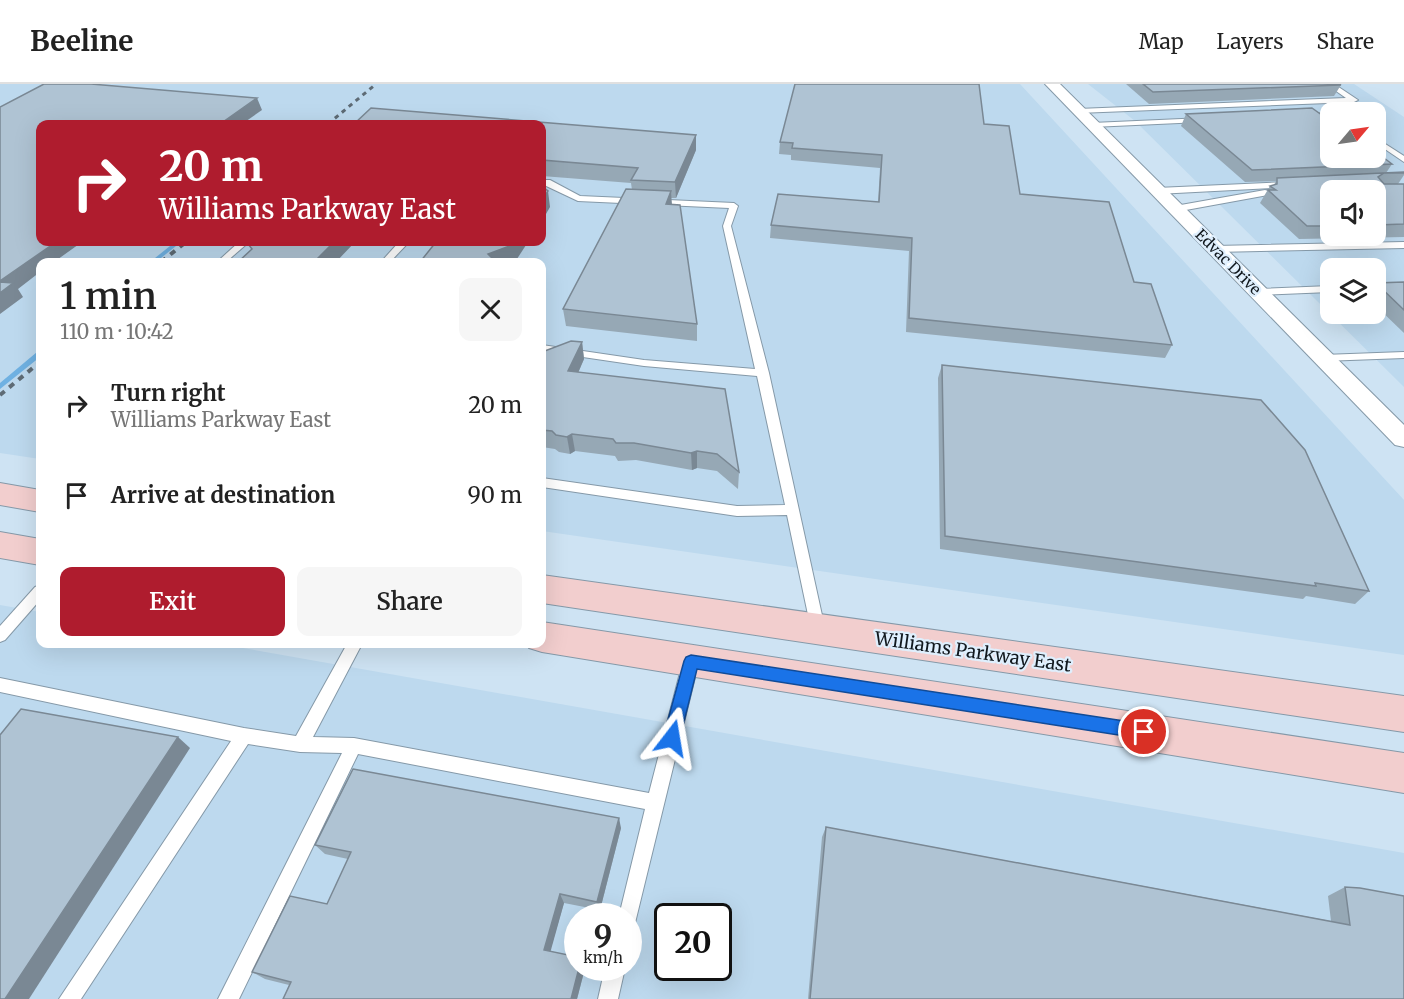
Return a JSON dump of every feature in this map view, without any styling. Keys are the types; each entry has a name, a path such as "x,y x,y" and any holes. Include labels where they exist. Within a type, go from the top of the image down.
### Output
{"main road":[{"path":"0,494 36,500"},
{"path":"0,545 36,551"},
{"name":"Williams Parkway East","path":"546,590 1404,714"},
{"path":"546,638 1404,773"}],"street":[{"name":"Edvac Drive","path":"1052,84 1404,439"}],"lane":[{"path":"1078,111 1354,100 1329,84"},
{"path":"1296,116 1320,115"},
{"path":"1092,125 1216,120"},
{"path":"1386,147 1404,159"},
{"path":"546,182 578,198 734,206 727,226 763,374 818,629"},
{"path":"1157,190 1298,189 1175,208"},
{"path":"1215,249 1404,245"},
{"path":"226,258 239,246"},
{"path":"389,258 400,246"},
{"path":"1258,292 1320,289"},
{"path":"546,349 644,363 763,374"},
{"path":"1323,358 1404,355"},
{"path":"546,484 737,511 791,510"},
{"path":"0,636 36,596"},
{"path":"300,744 354,648"},
{"path":"631,903 691,661"},
{"path":"0,685 244,736 300,744 354,746 655,803"},
{"path":"69,999 244,736"},
{"path":"228,999 354,746"},
{"path":"608,999 612,981"}],"shaded area":[{"path":"0,84 1020,84 1404,500 1404,655 546,532 546,258 36,258 36,458 0,453"},
{"path":"1088,84 1354,84 1381,102 1320,102 1320,168 1386,168 1386,105 1404,117 1404,387 1340,324 1386,324 1386,258 1320,258 1320,304 1135,121"},
{"path":"0,605 36,611 36,648 243,648 1404,853 1404,999 0,999"}],"building":[{"path":"44,84 91,84 257,98 226,120 36,120 36,246 50,246 0,281 0,107"},
{"path":"795,84 979,84 984,124 1009,126 1020,194 1109,202 1134,282 1151,284 1172,345 909,318 912,238 771,225 778,194 879,202 882,155 792,148 793,143 780,142"},
{"path":"1143,84 1339,84 1341,85 1153,92"},
{"path":"371,108 515,120 358,120"},
{"path":"1312,108 1320,114 1320,167 1252,170 1186,114"},
{"path":"546,123 696,135 675,182 631,180 638,168 546,160"},
{"path":"1404,172 1384,173 1378,177 1381,180 1320,180 1320,226 1307,226 1268,190 1276,190 1270,186 1277,184 1277,178"},
{"path":"1386,184 1404,184 1404,224 1386,225"},
{"path":"626,189 671,191 666,204 680,205 697,324 563,309"},
{"path":"250,246 330,246 318,258 242,258 252,249"},
{"path":"433,246 509,246 488,254 492,258 423,258"},
{"path":"0,282 13,283 0,293"},
{"path":"1404,282 1404,310 1386,293 1386,283"},
{"path":"571,341 582,342 568,371 725,389 739,472 717,454 697,451 691,453 634,443 616,443 613,439 572,434 567,437 546,430 546,350"},
{"path":"942,365 1261,400 1305,450 1369,591 1315,583 1316,586 945,536"},
{"path":"21,709 178,737 5,999 0,999 0,735"},
{"path":"353,769 619,818 597,902 560,894 544,950 564,954 564,981 576,981 571,999 283,999 291,982 252,972 290,896 327,904 351,852 315,845"},
{"path":"826,827 1350,925 1345,887 1404,896 1404,999 810,999"}],"waterway":[{"path":"158,258 173,246"},
{"path":"0,387 36,357"}],"railway":[{"path":"333,120 376,84"},
{"path":"166,258 181,246"},
{"path":"0,395 36,365"}],"route":[{"path":"672,738 691,661 1144,732"}]}
